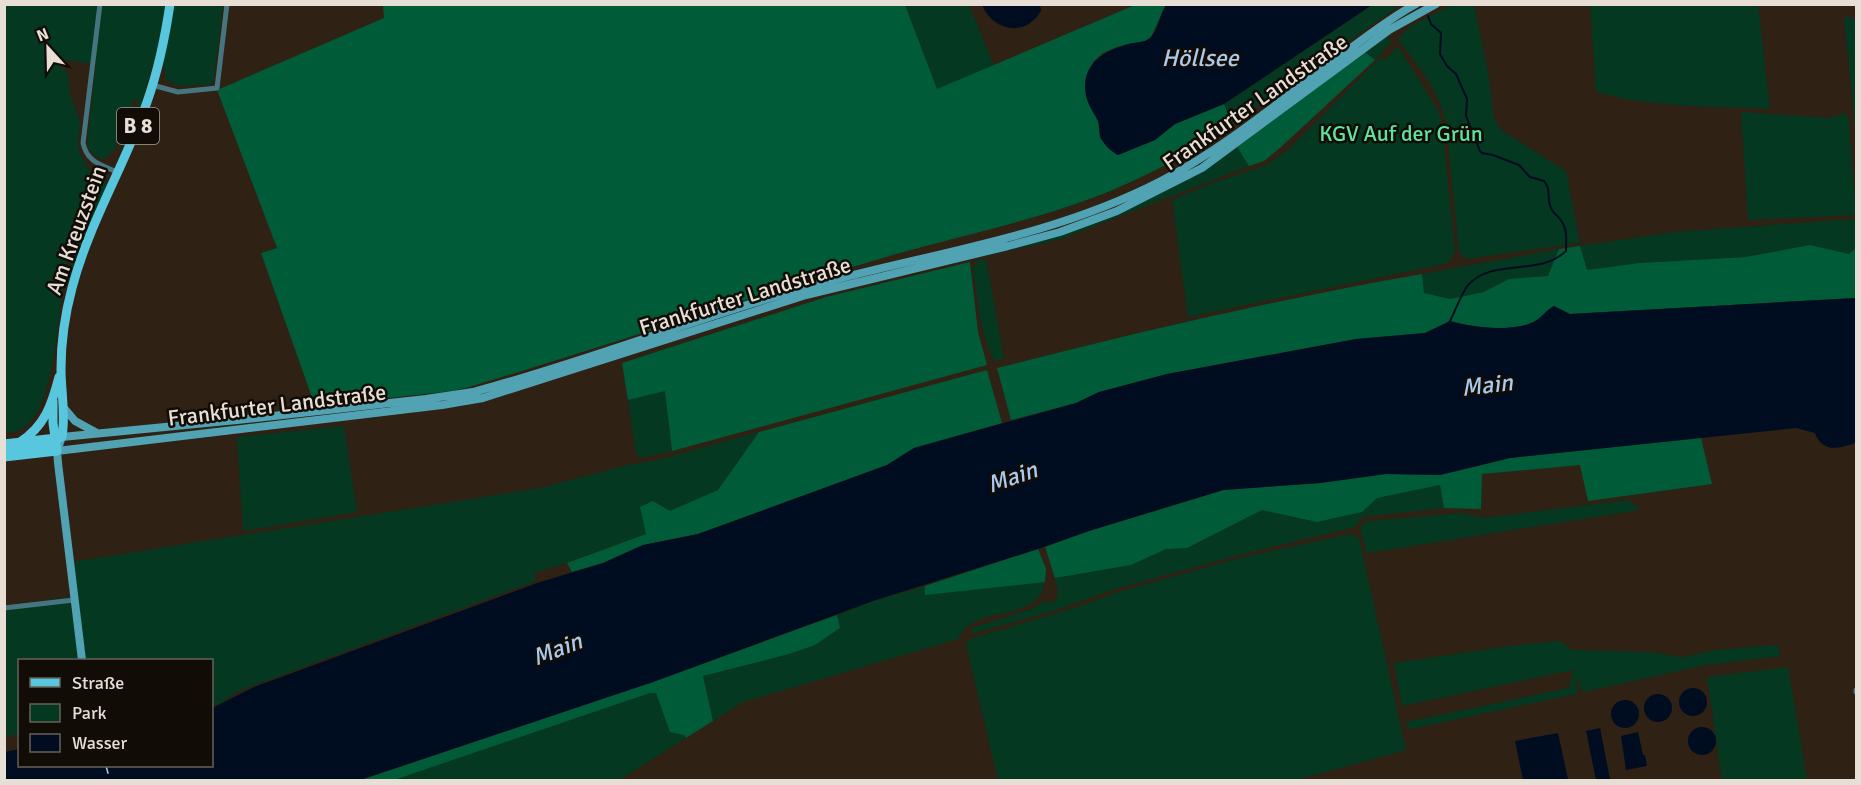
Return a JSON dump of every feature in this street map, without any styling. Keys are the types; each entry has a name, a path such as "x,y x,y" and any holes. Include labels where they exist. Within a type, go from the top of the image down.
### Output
{"main road":[{"name":"Am Kreuzstein","path":"64,408 61,369 65,319 72,286 153,85 170,4"},
{"name":"Frankfurter Landstraße","path":"4,457 99,433 426,399 473,392 802,288 1058,224 1114,203 1185,168 1384,24 1416,4"},
{"name":"Frankfurter Landstraße","path":"4,444 20,442 57,445 442,405 483,398 806,295 1060,232 1118,211 1202,168 1389,30 1436,4"},
{"name":"Am Kreuzstein","path":"20,442 42,423 53,400 61,369"},
{"path":"53,400 82,659"},
{"path":"64,408 75,421 99,433"},
{"name":"B 8","path":"57,445 64,408"},
{"path":"4,450 57,445"}],"street":[{"path":"100,4 83,143 85,152 94,163 117,172"},
{"path":"153,85 178,92 217,88 227,4"},
{"path":"4,608 74,600"}],"green space":[{"path":"1166,4 1151,37 1145,41 1117,47 1103,53 1093,62 1089,70 1085,83 1087,98 1098,121 1100,138 1118,155 1155,140 1175,124 1224,104 1232,124 1199,146 1146,175 1065,208 869,262 469,387 452,391 315,406 261,253 277,248 217,90 384,18 383,5 905,5 937,89 1135,5"},
{"path":"4,5 223,5 213,84 178,86 166,80 164,66 153,64 143,99 124,148 121,150 130,130 138,99 134,99 116,148 103,160 92,154 87,145 96,62 83,63 61,59 60,66 68,74 70,94 80,121 78,146 80,153 90,172 97,174 100,180 69,251 55,348 43,398 34,417 22,429 5,433"},
{"path":"905,5 969,5 994,66 937,89"},
{"path":"1372,5 1400,5 1232,124 1224,104"},
{"path":"1452,5 1474,5 1488,72 1494,118 1501,130 1566,171 1580,243 1466,259 1459,252 1443,111 1427,79 1398,39 1412,25"},
{"path":"1590,5 1758,5 1770,109 1660,104 1596,92"},
{"path":"1844,17 1856,19 1856,139"},
{"path":"1386,37 1390,38 1391,42 1375,60 1365,52"},
{"name":"KGV Auf der Grün","path":"1398,46 1438,110 1442,125 1455,251 1451,259 1444,264 1188,317 1172,200 1218,181 1265,166 1288,150 1381,57 1384,61"},
{"path":"1365,52 1375,60 1281,147 1264,161 1249,166 1237,147"},
{"path":"1741,112 1829,118 1845,113 1849,121 1856,215 1748,220"},
{"path":"1237,147 1249,166 1061,239 985,256 1061,234 1203,170"},
{"path":"104,177 107,185 78,250 68,285 73,250"},
{"path":"1856,219 1856,248 1849,254 1810,245 1746,257 1640,263 1587,270 1580,246 1674,232"},
{"path":"1810,245 1849,254 1856,248 1856,298 1569,314 1554,306 1535,322 1502,328 1469,326 1450,321 1425,333 1356,339 1167,374 1099,392 1076,403 1011,420 997,368 1209,317 1422,274 1424,293 1450,299 1484,292 1509,279 1548,276 1559,249 1580,246 1587,270 1640,263 1746,257"},
{"path":"1559,249 1548,276 1509,279 1484,292 1449,299 1423,293 1422,274"},
{"path":"986,259 1004,359 995,361 982,327 973,268 977,261"},
{"path":"970,262 978,332 987,365 672,451 665,391 628,400 622,363 826,297"},
{"path":"987,370 1002,423 914,448 887,465 698,534 643,545 603,563 572,572 567,563 646,534 640,507 653,501 670,511 718,490 759,432"},
{"path":"665,390 672,451 641,458 636,454 628,400"},
{"path":"344,426 357,512 243,531 237,437"},
{"path":"759,432 718,490 670,512 654,501 646,534 534,573 536,581 236,692 224,702 213,707 213,659 86,659 73,563 78,561 540,488 628,465 654,461"},
{"path":"1701,438 1712,484 1588,501 1580,465 1482,474 1481,509 1444,508 1440,485 1377,498 1362,512 1317,522 1262,510 1187,548 1166,549 1131,565 1055,578 1045,547 1089,531 1224,490 1321,483 1386,474 1440,475 1510,458"},
{"path":"1440,485 1444,508 1362,517 1355,527 1243,554 1115,589 1056,610 971,634 972,628 1031,609 1045,601 1052,603 1056,600 1058,591 1055,578 1131,565 1166,549 1187,548 1262,510 1317,522 1362,512 1377,498"},
{"path":"1628,500 1640,510 1367,553 1360,529 1368,521 1462,513 1483,518"},
{"path":"1350,534 1359,538 1406,750 1296,780 998,780 966,644 970,639 1084,605 1118,592 1240,558"},
{"path":"1038,549 1046,569 1045,582 925,595 925,586"},
{"path":"1045,582 1037,599 1028,605 973,623 958,639 743,702 713,721 703,676 815,645 840,628 837,615 873,601 925,586 925,594"},
{"path":"69,597 80,659 18,659 18,734 5,737 4,606"},
{"path":"837,615 840,628 815,645 703,676 713,721 686,738 684,735 670,732 656,693 650,693 394,780 361,780 653,682"},
{"path":"1560,641 1572,650 1648,652 1683,657 1715,650 1778,645 1780,656 1706,665 1584,692 1578,680 1575,680 1578,691 1575,694 1411,729 1407,727 1406,722 1569,688 1573,670 1402,706 1394,663"},
{"path":"1788,667 1807,780 1722,780 1707,677"},
{"path":"650,693 656,693 670,732 685,735 686,738 619,780 394,780"}],"water":[{"name":"Höllsee","path":"1166,4 1372,5 1224,104 1175,124 1155,140 1118,155 1112,152 1101,138 1098,121 1086,96 1086,76 1095,61 1110,51 1150,38"},
{"path":"982,5 1040,5 1041,11 1027,25 1010,28 994,21"},
{"name":"Main","path":"1856,298 1856,443 1827,447 1818,440 1815,433 1796,428 1510,458 1440,475 1386,474 1320,483 1223,490 873,601 653,682 360,780 5,780 5,752 18,749 18,767 213,767 213,708 254,687 537,583 603,563 643,545 698,534 887,465 914,448 1076,403 1099,392 1167,374 1356,339 1425,333 1450,321 1490,328 1513,327 1535,321 1554,306 1570,314"},
{"path":"1693,688 1703,692 1707,702 1703,712 1693,716 1683,712 1679,702 1683,692"},
{"path":"1658,694 1668,698 1672,708 1668,718 1658,722 1648,718 1644,708 1648,698"},
{"path":"1625,700 1635,704 1639,714 1635,724 1625,728 1615,724 1611,714 1615,704"},
{"path":"1702,727 1712,731 1716,741 1712,751 1702,755 1692,751 1688,741 1692,731"},
{"path":"1600,728 1610,779 1596,780 1586,731"},
{"path":"1638,732 1647,766 1626,770 1621,736"},
{"path":"1558,733 1568,779 1523,780 1515,741"}],"waterway":[{"path":"1428,16 1431,24 1441,33 1440,54 1447,66 1456,74 1467,99 1466,116 1480,151 1519,165 1530,177 1544,181 1548,188 1552,209 1563,223 1566,234 1566,251 1555,259 1530,266 1490,272 1468,285 1449,323"}],"ferry route":[{"path":"106,767 110,780"}]}
